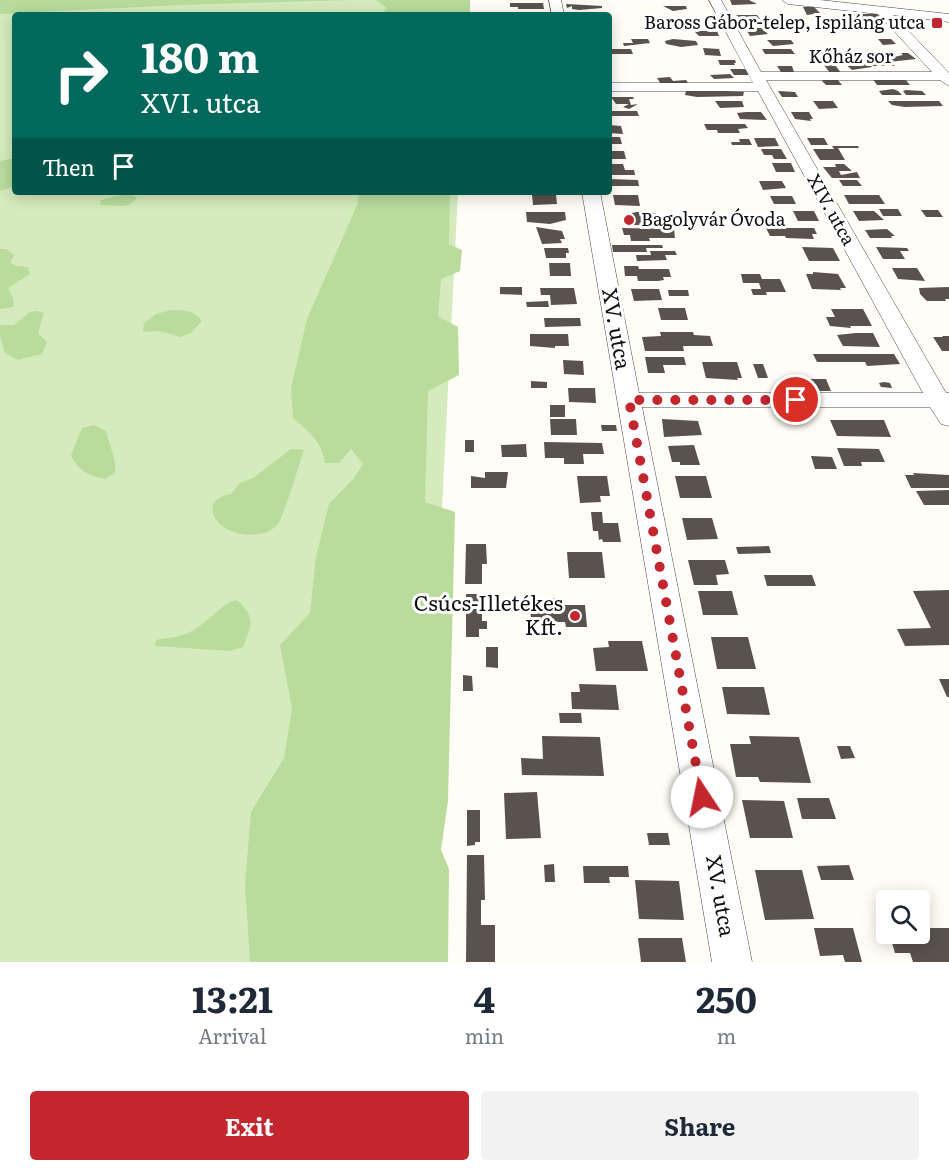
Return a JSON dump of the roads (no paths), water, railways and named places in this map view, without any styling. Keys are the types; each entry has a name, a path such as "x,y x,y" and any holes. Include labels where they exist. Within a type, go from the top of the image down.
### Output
{"street":[{"name":"XIV. utca","path":"715,0 849,244 946,406"},
{"path":"789,0 852,3 881,10 949,18"},
{"path":"881,10 947,79"},
{"path":"925,57 942,57"},
{"name":"Kőház sor","path":"612,87 947,79"},
{"name":"XV. utca","path":"592,195 732,962"},
{"path":"629,400 946,406"}],"place":[{"name":"Baross Gábor-telep, Ispiláng utca","path":"937,23"},
{"name":"Bagolyvár Óvoda","path":"629,220"},
{"name":"Csúcs-Illetékes Kft.","path":"575,616"}]}
